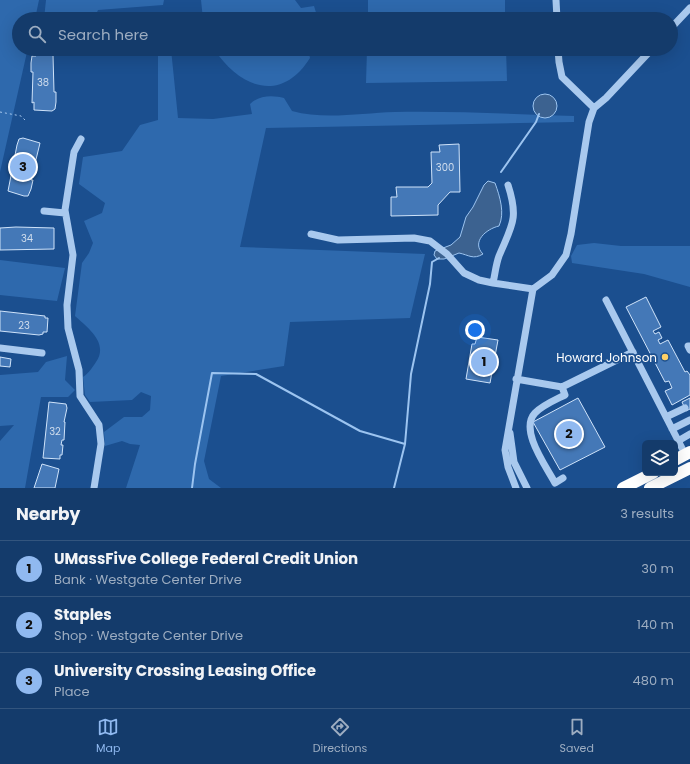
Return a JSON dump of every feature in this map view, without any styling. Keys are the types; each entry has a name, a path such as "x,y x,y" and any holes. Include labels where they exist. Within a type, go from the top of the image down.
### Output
{"highway":[{"path":"650,488 690,468"},
{"path":"623,488 647,476"}],"street":[{"path":"556,0 557,12"},
{"path":"678,21 690,8"},
{"path":"558,56 562,77 594,108"},
{"path":"516,488 508,467 505,450 516,378 533,289 552,275 566,255 571,234 589,122 594,108 606,98 645,56"},
{"path":"82,139 74,152 65,213 73,255 67,305 68,328 78,370 80,396 99,425 101,444 94,488"},
{"path":"493,283 499,256 510,234 512,224 512,202 508,185"},
{"path":"44,211 65,213"},
{"path":"311,234 338,240 414,238 430,241 438,246 470,276 493,283 533,289"},
{"path":"606,300 678,440"},
{"path":"690,346 688,346 690,350"},
{"path":"0,348 42,353"},
{"path":"516,378 562,387 633,352"},
{"path":"562,387 565,395 540,408 533,416 530,434 555,483 563,478"},
{"path":"666,417 685,408"},
{"path":"510,413 514,462 527,488"},
{"path":"672,429 690,420"},
{"path":"683,456 678,441 690,434"}],"path":[{"path":"0,112 21,116 26,121"}],"shaded area":[{"path":"0,0 39,0 36,12 12,12 12,56 26,56 0,172"},
{"path":"46,0 164,0 163,5 98,10 97,12 45,12"},
{"path":"201,0 295,0 301,8 314,6 316,12 202,12"},
{"path":"368,0 505,0 505,12 368,12"},
{"path":"158,56 172,56 178,118 213,119 252,114 250,104 262,97 271,96 284,98 292,111 304,114 330,116 395,112 439,112 574,116 574,122 266,128 240,247 425,254 410,318 290,322 284,366 221,376 204,461 209,479 221,488 126,488 140,445 122,441 105,446 104,432 124,417 142,417 150,410 151,396 141,392 132,400 90,402 85,395 83,377 89,372 96,362 100,348 95,336 75,316 82,263 89,253 93,243 84,221 102,213 105,203 79,184 83,157 122,151 140,125 158,120"},
{"path":"219,56 310,56 310,58 299,72 286,81 274,86 261,85 248,81 224,62"},
{"path":"367,56 506,56 507,81 366,83"},
{"path":"545,94 550,95 556,101 556,111 550,117 545,118 540,117 534,111 533,106 534,101 540,95"},
{"path":"488,181 495,183 500,199 502,216 499,226 485,233 479,241 480,249 483,254 474,257 459,253 444,259 437,259 434,255 435,251 451,245 460,237 466,217 484,185"},
{"path":"594,243 621,246 690,246 690,287 644,274 572,263 571,256 577,245"},
{"path":"0,260 65,268 57,301 0,295"},
{"path":"67,356 65,380 75,390 68,397 41,397 25,488 0,488 0,441 14,425 0,426 0,375 38,372 46,362"}],"building":[{"path":"32,56 53,56 54,92 56,92 56,102 55,109 52,111 34,110 34,102 32,103"},
{"path":"23,138 40,143 31,180 33,180 31,189 28,196 8,191 17,145 19,139"},
{"path":"459,144 460,192 450,192 438,205 438,215 391,216 391,197 397,197 396,187 428,187 432,183 431,152 440,152 439,145"},
{"path":"0,228 54,228 54,249 0,250"},
{"name":"Howard Johnson","path":"646,297 661,327 653,331 655,334 659,332 662,338 658,340 660,344 668,340 685,372 687,371 690,375 690,395 672,405 665,391 672,388 669,381 665,382 626,307"},
{"path":"0,311 45,316 45,318 48,318 47,332 43,332 43,334 39,335 0,331"},
{"path":"477,337 498,340 490,383 466,379 472,344 475,344"},
{"path":"0,357 11,359 10,367 0,366"},
{"path":"578,398 605,447 560,470 533,422"},
{"path":"690,398 690,409 686,411 682,402"},
{"path":"49,402 66,404 67,408 64,422 64,440 62,440 61,445 63,445 62,455 60,455 60,459 43,458"},
{"path":"42,464 59,469 55,488 34,488"}],"waterway":[{"path":"501,172 536,122 539,114"},
{"path":"394,488 405,444 411,374 430,284 432,262 439,258"},
{"path":"192,488 212,373 256,374 360,431 405,444"}],"place":[{"name":"University Crossing Leasing Office","path":"23,167"},
{"name":"Howard Johnson","path":"665,357"},
{"name":"UMassFive College Federal Credit Union","path":"484,362"},
{"name":"Staples","path":"569,434"}]}
